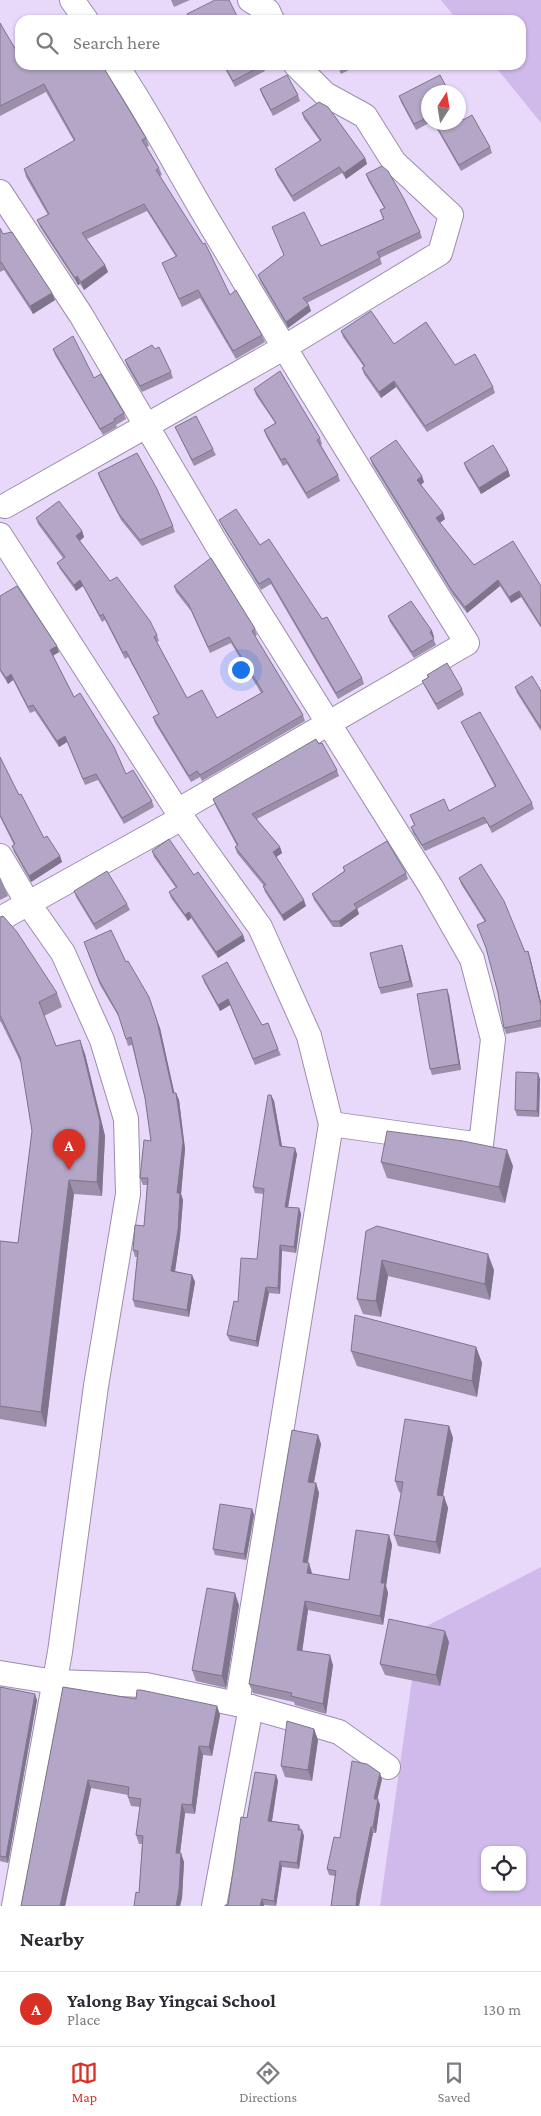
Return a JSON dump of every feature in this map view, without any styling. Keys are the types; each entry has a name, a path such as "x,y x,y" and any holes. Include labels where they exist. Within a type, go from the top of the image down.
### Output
{"street":[{"path":"72,0 82,15"},
{"path":"250,0 268,11 270,15"},
{"path":"0,919 180,814 329,722 468,642 217,236 136,95 119,70"},
{"path":"2,507 285,347 440,253 451,215 394,162 365,116 325,94 301,70"},
{"path":"0,192 81,315 220,550 431,887 472,959 493,1039 481,1145 331,1124"},
{"path":"0,535 180,814 260,927 310,1036 331,1124 214,1906"},
{"path":"0,856 28,903 63,953 102,1040 126,1119 128,1194 96,1386 55,1682 14,1906"},
{"path":"0,1673 55,1682 146,1685 244,1706 339,1732 388,1767"}],"shaded area":[{"path":"441,0 541,0 541,123 498,70 526,70 526,15 453,15"},
{"path":"541,1567 541,1906 380,1906 419,1630"}],"building":[{"path":"215,0 229,0 236,15 188,15"},
{"path":"0,23 15,48 15,70 105,70 146,138 142,140 159,168 156,170 203,244 205,243 230,295 236,290 262,335 233,351 198,290 179,299 162,263 177,256 144,204 82,233 105,265 81,282 77,276 75,278 37,220 49,214 24,169 75,140 44,84 0,106"},
{"path":"227,70 254,70 233,81"},
{"path":"287,75 298,95 271,110 260,89"},
{"path":"440,75 445,85 421,85 421,120 414,124 399,96"},
{"path":"319,102 328,107 365,158 344,173 339,167 292,196 275,169 321,140 302,113"},
{"path":"472,115 490,147 459,165 439,130 466,130 466,118"},
{"path":"382,166 388,171 420,232 377,252 380,258 303,298 309,305 286,322 258,275 284,255 272,227 304,212 321,246 384,219 380,210 385,208 366,174"},
{"path":"0,228 3,234 12,232 52,293 30,306 0,263"},
{"path":"371,311 394,344 426,322 455,365 475,354 493,387 425,426 394,381 379,392 362,368 365,366 341,331"},
{"path":"73,336 94,378 101,374 124,413 114,419 115,421 100,429 53,349"},
{"path":"152,345 155,349 159,347 171,372 140,386 125,360"},
{"path":"280,371 320,438 317,440 338,475 306,493 285,458 281,460 264,430 276,423 254,389"},
{"path":"196,416 213,449 192,460 175,427"},
{"path":"396,440 422,476 417,480 443,513 436,518 474,565 513,541 541,586 541,626 519,591 509,597 498,580 465,607 451,589 370,458"},
{"path":"493,445 508,470 479,488 464,463"},
{"path":"137,453 157,489 173,526 140,540 119,514 98,473"},
{"path":"59,501 82,531 76,536 110,581 117,577 150,621 157,635 154,637 187,698 202,690 217,718 263,692 229,637 208,647 189,605 174,586 211,558 254,627 255,629 252,631 303,715 200,775 197,771 189,776 153,717 159,714 126,651 123,653 103,614 100,616 80,580 74,585 57,563 65,557 36,518"},
{"path":"236,509 260,545 269,539 322,619 327,617 362,678 336,693 269,578 259,584 219,520"},
{"path":"17,586 57,646 50,650 74,697 80,693 114,747 126,774 133,770 152,801 122,818 96,774 83,779 65,736 57,741 33,705 28,707 11,674 6,678 0,669 0,596"},
{"path":"411,601 432,631 430,632 434,639 412,652 388,616"},
{"path":"447,663 462,689 436,704 422,681 429,677 427,675"},
{"path":"532,676 541,691 541,728 515,687"},
{"path":"480,712 532,803 490,827 484,817 422,845 411,827 415,825 410,815 444,799 449,811 496,786 461,722"},
{"path":"316,739 319,744 322,743 337,770 252,814 280,847 273,852 304,900 282,915 263,886 266,885 235,847 238,845 213,799"},
{"path":"0,757 44,838 47,836 60,856 29,876 12,846 15,844 0,815"},
{"path":"169,839 194,875 198,872 243,935 216,952 189,912 185,915 169,892 177,887 152,851"},
{"path":"387,841 406,873 354,904 357,908 339,921 331,921 312,894 345,871 343,867"},
{"path":"481,864 504,901 525,952 528,951 541,1006 541,1020 504,1028 498,993 486,948 477,925 486,921 459,878"},
{"path":"107,871 127,904 94,924 74,891"},
{"path":"3,916 17,932 57,993 39,1002 56,1046 80,1040 100,1122 97,1182 69,1180 41,1412 0,1406 0,1241 18,1243 32,1131 20,1057 0,1015 0,917"},
{"path":"111,930 126,962 128,961 149,997 157,1021 173,1093 176,1093 183,1142 177,1193 180,1193 178,1230 171,1271 192,1275 187,1310 133,1300 138,1251 133,1250 135,1225 144,1226 148,1178 140,1178 144,1140 151,1141 145,1098 131,1037 126,1039 118,1014 98,978 84,942"},
{"path":"402,945 410,981 379,988 370,953"},
{"path":"227,962 262,1025 268,1023 278,1049 253,1059 228,999 218,1005 202,976"},
{"path":"447,989 459,1064 430,1069 417,994"},
{"path":"516,1072 538,1073 537,1111 515,1110"},
{"path":"268,1095 271,1095 280,1146 295,1148 285,1207 299,1208 294,1247 280,1245 278,1288 266,1287 256,1341 227,1335 234,1301 238,1302 241,1258 257,1259 264,1189 253,1187"},
{"path":"387,1131 463,1141 507,1150 499,1187 381,1162"},
{"path":"377,1226 488,1254 485,1284 382,1260 376,1301 357,1299 366,1231"},
{"path":"355,1315 476,1347 472,1381 351,1351"},
{"path":"405,1419 449,1426 437,1495 444,1496 436,1542 394,1535 403,1482 395,1481"},
{"path":"292,1430 318,1435 308,1482 316,1483 303,1562 309,1563 307,1573 349,1580 356,1530 389,1535 381,1583 385,1583 380,1616 305,1601 297,1650 330,1655 323,1704 291,1696 292,1693 249,1684"},
{"path":"220,1504 252,1509 244,1554 213,1549"},
{"path":"207,1588 235,1593 222,1676 192,1670"},
{"path":"389,1619 445,1631 436,1675 380,1664"},
{"path":"0,1687 35,1694 6,1857 0,1856"},
{"path":"63,1687 136,1699 137,1690 141,1690 217,1706 209,1747 199,1746 192,1805 182,1804 176,1853 181,1853 176,1906 134,1906 136,1892 139,1893 143,1836 136,1835 141,1799 128,1797 129,1787 88,1780 60,1906 21,1906"},
{"path":"287,1721 314,1729 308,1770 281,1766"},
{"path":"352,1761 367,1764 380,1773 374,1799 378,1799 356,1906 331,1906 336,1871 327,1869 334,1837 340,1838"},
{"path":"255,1772 276,1775 268,1821 299,1825 298,1830 302,1830 297,1863 280,1861 274,1901 262,1899 260,1906 225,1906 228,1905 241,1817 247,1818"}],"place":[{"name":"Yalong Bay Yingcai School","path":"69,1170"}]}
